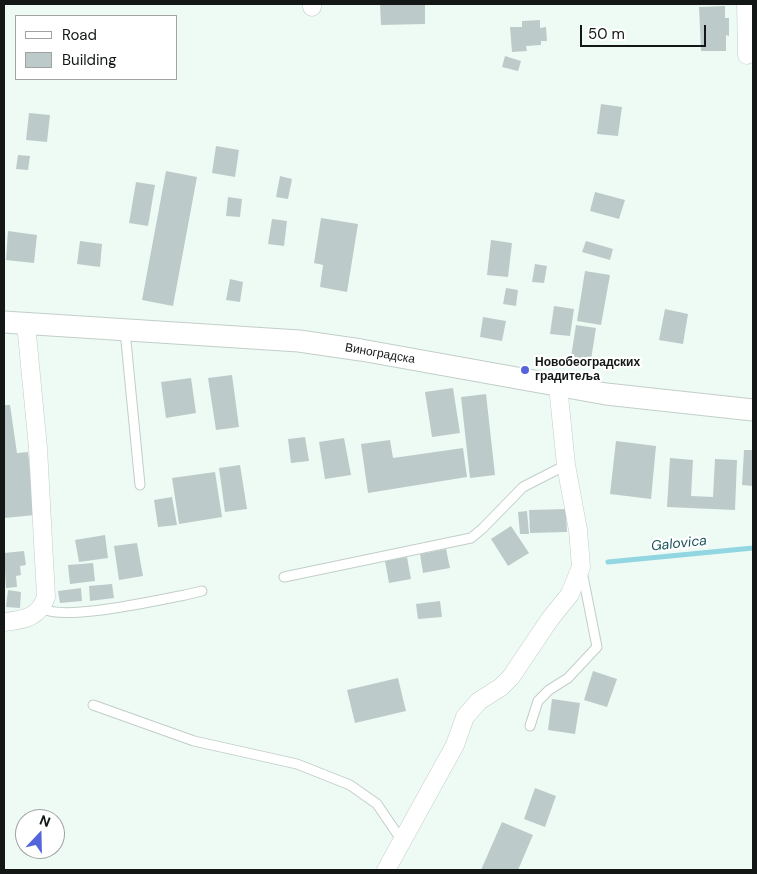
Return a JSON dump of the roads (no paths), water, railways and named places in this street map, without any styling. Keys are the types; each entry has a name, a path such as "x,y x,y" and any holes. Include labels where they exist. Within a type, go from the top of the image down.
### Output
{"street":[{"path":"746,4 747,55"},
{"name":"Виноградска","path":"4,322 217,334 325,344 558,386 691,405 753,410"},
{"path":"4,622 29,618 42,608 46,597 38,448 26,324"},
{"path":"386,870 455,746 464,717 480,700 502,687 512,677 550,619 570,594 581,567 578,530 566,466 558,386"}],"lane":[{"path":"125,330 140,485"},
{"path":"284,577 471,538 523,487 566,466"},
{"path":"530,726 538,701 549,690 568,678 597,647 581,567"},
{"path":"42,608 52,613 78,612 186,595 202,590"},
{"path":"93,705 194,741 298,764 350,785 377,804 402,841"}],"waterway":[{"name":"Galovica","path":"608,562 753,548"}],"place":[{"name":"Новобеоградских градитеља","path":"525,370"}]}
